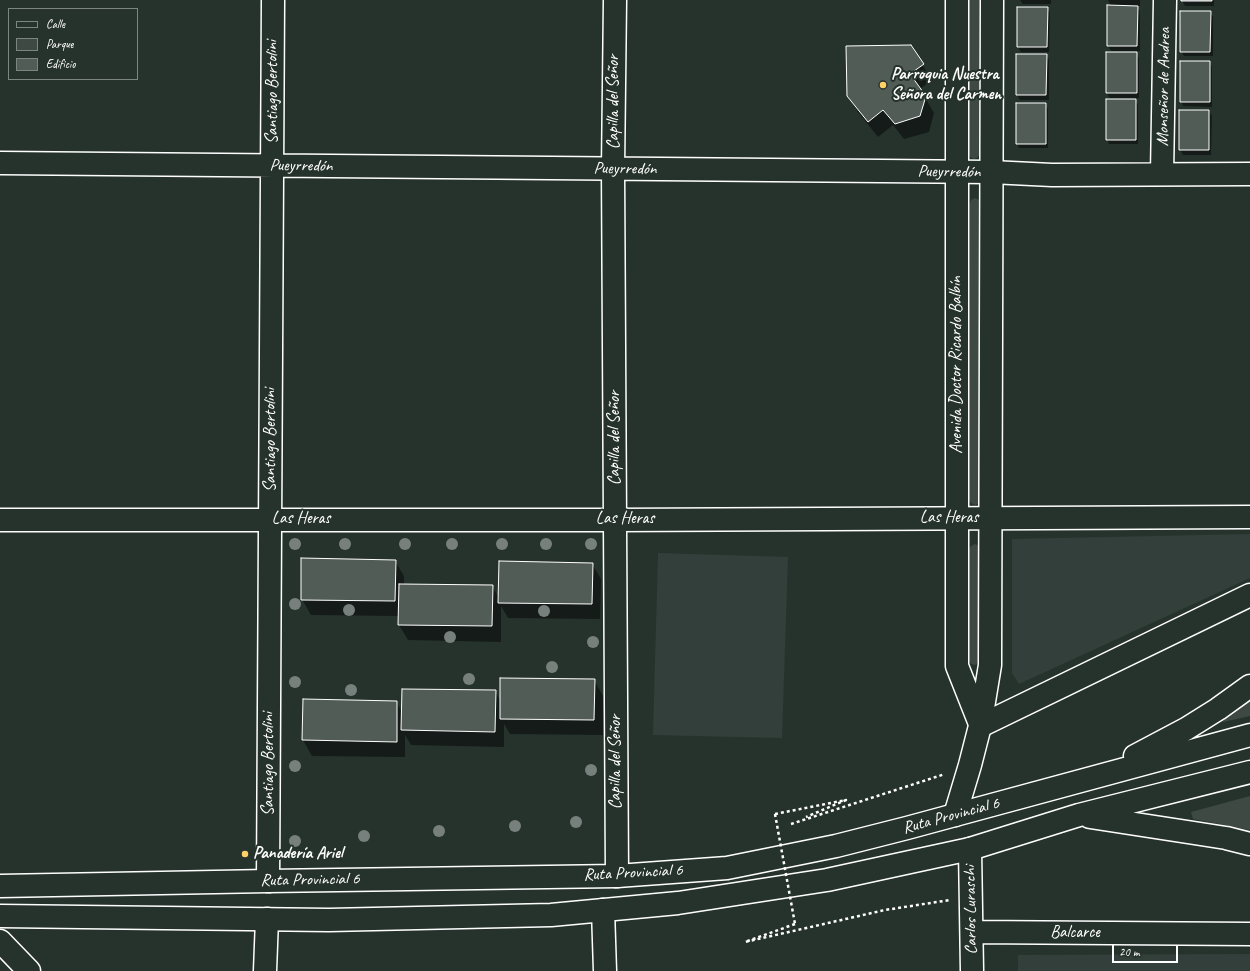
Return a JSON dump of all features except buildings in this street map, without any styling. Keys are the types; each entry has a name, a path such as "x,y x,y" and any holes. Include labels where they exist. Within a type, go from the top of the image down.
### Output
{"main road":[{"name":"Santiago Bertolini","path":"268,881 273,0"},
{"name":"Capilla del Señor","path":"615,0 614,169 617,876"},
{"name":"Avenida Doctor Ricardo Balbín","path":"957,0 957,666 980,726"},
{"name":"Avenida Doctor Ricardo Balbín","path":"955,815 980,726 990,665 992,0"},
{"name":"Monseñor de Andrea","path":"1162,174 1165,0"},
{"name":"Pueyrredón","path":"0,163 991,172 1052,175 1250,174"},
{"name":"Las Heras","path":"0,520 615,520 1250,517"},
{"path":"980,726 1250,595"},
{"path":"1103,774 1186,729 1218,709 1250,686"},
{"name":"Ruta Provincial 6","path":"0,886 617,876 727,868 836,846 1250,735"},
{"name":"Ruta Provincial 6","path":"0,916 329,920 551,915 678,903 827,880 970,849 1079,816 1250,772"},
{"path":"1079,816 1200,834 1250,844"},
{"name":"Carlos Luraschi","path":"970,849 972,971"},
{"path":"603,910 605,971"},
{"path":"265,971 267,919"},
{"name":"Balcarce","path":"972,932 1250,934"},
{"path":"0,941 29,971"}],"path":[{"path":"970,765 791,824 846,800 775,814 795,924 745,942 885,910 971,897"}],"shaded area":[{"path":"1250,534 1250,578 1019,684 1012,673 1012,539"},
{"path":"658,553 788,557 782,738 653,735"},
{"path":"1250,954 1250,971 1018,971 1018,955"}],"green space":[{"path":"969,0 980,0 980,153 978,157 974,159 970,157 969,153"},
{"path":"975,198 979,200 981,204 981,499 979,503 975,505 971,503 969,499 970,204 971,200"},
{"path":"975,544 979,546 980,550 980,660 975,665 971,664 969,660 969,549"},
{"path":"1250,698 1250,716 1223,722 1221,717"},
{"path":"1250,796 1250,830 1193,819 1191,812"}],"place":[{"name":"Parroquia Nuestra Señora del Carmen","path":"883,85"},
{"name":"Panadería Ariel","path":"245,854"}]}
